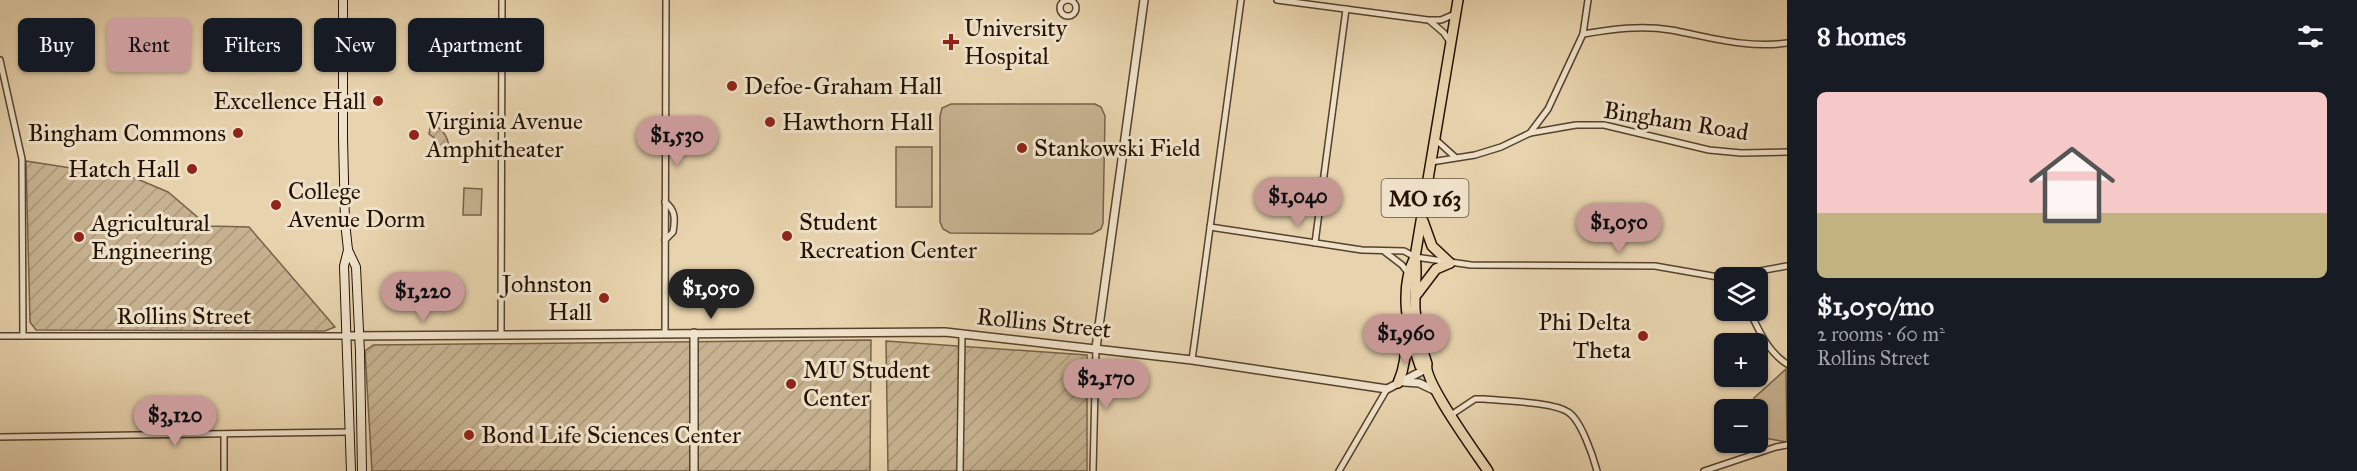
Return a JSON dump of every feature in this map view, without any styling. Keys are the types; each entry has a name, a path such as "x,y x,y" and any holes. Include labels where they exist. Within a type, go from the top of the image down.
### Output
{"main road":[{"path":"343,0 343,138 348,250 344,266 351,471"},
{"name":"MO 163","path":"1458,0 1415,257 1409,274 1411,297 1427,364 1426,369 1436,391 1488,471"},
{"path":"1398,383 1407,351 1401,310 1432,272 1450,263 1432,246 1422,217"},
{"path":"348,250 356,267 362,471"},
{"name":"MO 163","path":"1411,297 1417,269 1415,257"}],"street":[{"path":"501,336 502,0"},
{"path":"665,333 666,0"},
{"path":"1069,0 1074,3 1075,12 1066,16 1060,8 1064,1 1069,0"},
{"path":"1074,3 1081,0"},
{"path":"1093,471 1096,348 1144,0"},
{"path":"1192,360 1241,0"},
{"path":"1276,0 1428,20 1441,20 1455,14"},
{"path":"1530,133 1553,100 1583,34 1588,0"},
{"path":"1315,243 1346,9"},
{"path":"1428,20 1444,33 1450,44"},
{"path":"1583,34 1625,27 1670,30 1721,41 1774,45 1787,43"},
{"path":"0,60 22,159 23,336"},
{"name":"Bingham Road","path":"1431,162 1475,155 1501,147 1530,133 1576,125 1604,125 1709,150 1741,153 1787,152"},
{"path":"1434,139 1455,157"},
{"path":"1210,227 1315,243 1404,251 1415,257 1450,263 1655,266 1714,276"},
{"path":"1384,250 1409,274"},
{"path":"1768,270 1787,266"},
{"path":"1755,321 1773,353 1787,364"},
{"name":"Rollins Street","path":"0,336 501,336 872,331 962,333 1192,360 1387,389"},
{"path":"694,333 694,471"},
{"path":"960,471 962,333"},
{"path":"1339,471 1387,389 1426,369"},
{"path":"1398,383 1419,383 1436,391"},
{"path":"1451,415 1475,399 1538,404 1568,411 1578,421 1597,471"},
{"path":"0,437 350,432"},
{"path":"224,435 224,471"},
{"path":"1704,471 1787,445"}],"shaded area":[{"name":"Stankowski Field","path":"951,104 1095,104 1101,107 1105,116 1101,229 1092,234 950,233 943,229 940,222 940,116 942,108"},
{"path":"431,124 445,135 449,153 439,153 438,141 429,134"},
{"path":"896,147 932,147 932,207 896,207"},
{"path":"26,161 135,178 168,192 208,226 249,227 335,327 325,331 36,330 30,322"},
{"path":"464,188 482,189 481,215 463,215"},
{"path":"871,340 870,471 372,471 365,351 373,345"},
{"path":"886,341 1087,355 1087,471 888,471"},
{"path":"1786,369 1787,442 1768,439 1768,399 1754,399"}],"place":[{"name":"University Hospital","path":"951,42"},
{"name":"Defoe-Graham Hall","path":"732,86"},
{"name":"Excellence Hall","path":"378,101"},
{"name":"Hawthorn Hall","path":"770,122"},
{"name":"Bingham Commons","path":"238,133"},
{"name":"Virginia Avenue Amphitheater","path":"414,135"},
{"name":"Stankowski Field","path":"1022,148"},
{"name":"Hatch Hall","path":"192,169"},
{"name":"College Avenue Dorm","path":"276,205"},
{"name":"Student Recreation Center","path":"787,236"},
{"name":"Agricultural Engineering","path":"79,237"},
{"name":"Johnston Hall","path":"604,298"},
{"name":"Phi Delta Theta","path":"1643,336"},
{"name":"MU Student Center","path":"791,384"},
{"name":"Bond Life Sciences Center","path":"469,435"}]}
